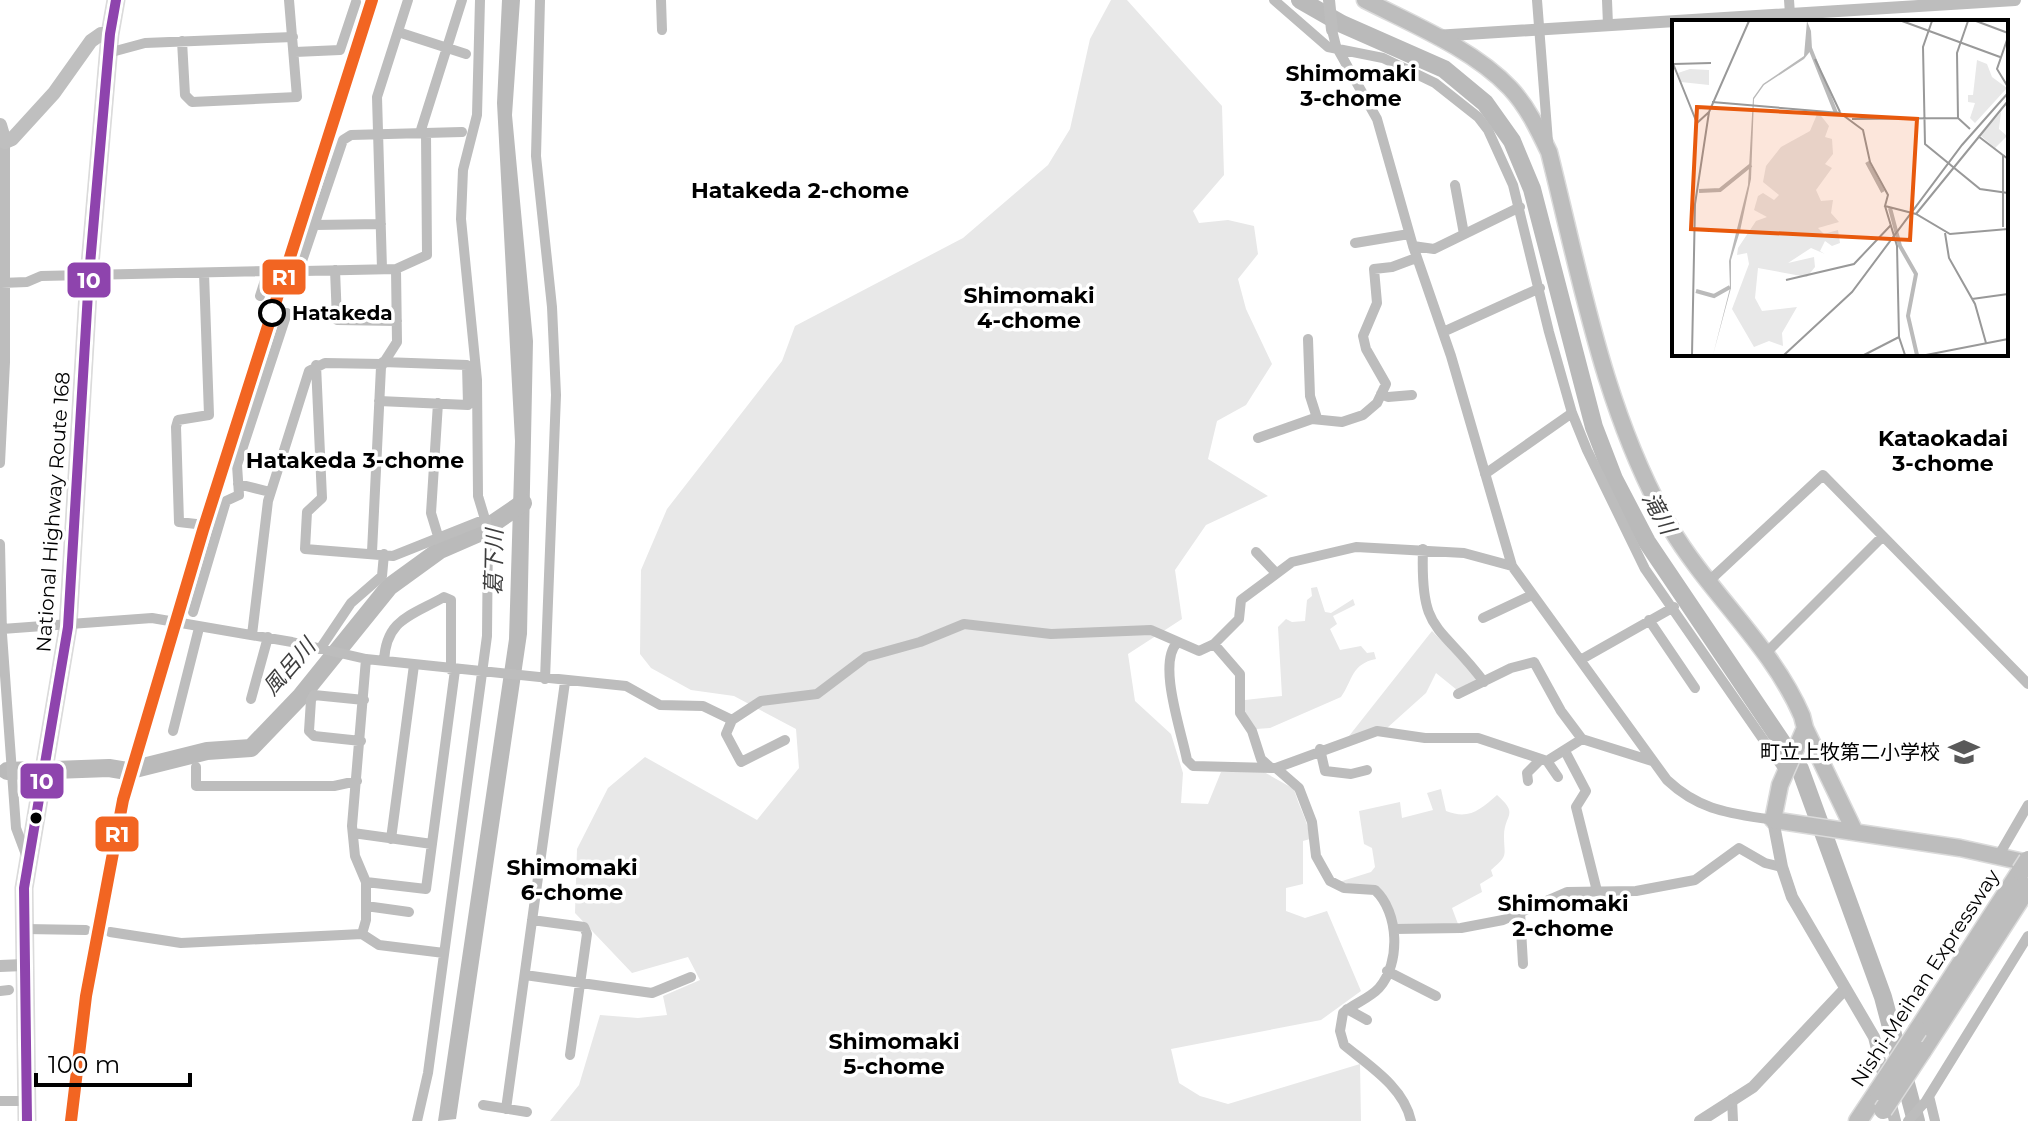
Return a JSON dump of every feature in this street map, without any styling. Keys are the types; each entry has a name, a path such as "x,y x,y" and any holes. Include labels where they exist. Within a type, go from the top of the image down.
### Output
{"highway":[{"name":"Nishi-Meihan Expressway","path":"1858,1121 2026,870"},
{"name":"Nishi-Meihan Expressway","path":"1884,1117 2026,870"}],"main road":[{"name":"National Highway Route 168","path":"27,1121 24,965 28,860 68,627 89,276 108,53 116,0"},
{"path":"1365,0 1479,63 1510,88 1524,105 1549,152 1616,415 1671,528 1795,700 1803,734 1847,831"},
{"path":"0,125 5,142 12,139 54,93 95,36 110,34"},
{"path":"1803,734 1785,771 1773,820 1999,855 2026,870"}],"street":[{"path":"182,41 185,95 192,102 297,97 289,0"},
{"path":"382,269 377,97 408,0"},
{"path":"462,0 423,133 429,249 422,260 396,269 304,271 301,264 343,140 351,135 378,134 423,133 462,132"},
{"path":"417,1121 444,953 487,636 490,549 486,519 478,496 477,380 461,219 463,170 477,115 480,0"},
{"path":"540,0 536,156 552,307 556,395 545,679"},
{"path":"661,0 662,30"},
{"path":"1274,0 1313,37 1339,51 1398,64 1435,83 1471,111 1499,148 1520,207 1572,413 1637,555 1785,771"},
{"path":"1329,0 1332,30 1339,51 1372,104 1416,258 1443,332 1512,566 1582,659 1652,761 1687,799 1701,806 1773,820 1782,867 1804,920 1874,1037 1884,1117"},
{"path":"1537,0 1549,152"},
{"path":"1607,0 1608,25"},
{"path":"1431,36 1608,25 1790,7 2015,0"},
{"path":"295,52 340,50 356,2"},
{"path":"398,32 466,54"},
{"path":"108,53 145,43 293,37"},
{"path":"0,463 5,142"},
{"path":"1455,185 1464,234"},
{"path":"1413,246 1434,249 1520,207"},
{"path":"315,225 381,224"},
{"path":"1355,243 1409,234"},
{"path":"1258,438 1317,418 1349,421 1371,410 1386,384 1366,349 1363,336 1377,303 1374,269 1392,267 1416,258"},
{"path":"372,552 382,363 397,342 396,269"},
{"path":"335,270 337,320 397,321"},
{"path":"2,283 41,276 268,271 260,296"},
{"path":"196,524 179,522 176,427 178,420 209,415 204,273"},
{"path":"1443,332 1540,288"},
{"path":"193,612 226,501 239,495 237,465 287,313"},
{"path":"1308,339 1310,396 1317,418"},
{"path":"316,365 322,498 307,512 305,549 402,554 438,536 486,519"},
{"path":"252,635 270,492 309,371 316,365 467,365 468,405 379,401"},
{"path":"1381,394 1388,397 1412,395"},
{"path":"438,403 431,513 438,536"},
{"path":"1485,474 1572,413"},
{"path":"1709,581 1823,475 2028,684"},
{"path":"238,484 270,492"},
{"path":"1764,655 1882,537"},
{"path":"0,544 8,768 18,839 28,860"},
{"path":"785,740 741,762 727,741 732,720 761,701 817,694 866,657 920,642 964,624 1051,634 1151,630 1199,651 1214,644 1239,619 1241,600 1262,588 1292,562 1356,547 1397,552 1423,549 1470,553 1512,566"},
{"path":"1423,549 1422,588 1428,617 1484,682"},
{"path":"1256,552 1276,573"},
{"path":"320,649 351,603 382,576 384,554"},
{"path":"1483,618 1532,595"},
{"path":"366,882 426,889 453,670 451,600 444,597 393,627 385,640 384,661"},
{"path":"1582,659 1674,607"},
{"path":"1,632 140,618 268,637 366,659 626,686 660,705 703,706 732,720"},
{"path":"1649,620 1695,688"},
{"path":"173,731 199,628"},
{"path":"251,699 268,637"},
{"path":"1177,643 1169,655 1171,688 1189,764 1234,769 1274,768 1320,749 1385,731 1425,738 1478,738 1544,761 1558,777"},
{"path":"1214,644 1240,674 1240,713 1252,731 1261,759 1299,788 1312,822 1316,856 1330,881 1344,888 1375,890 1381,896 1395,929 1387,971 1380,987 1347,1009 1340,1021 1344,1045 1372,1065 1403,1099 1411,1121"},
{"path":"362,934 366,882 355,856 353,833 366,659"},
{"path":"1458,694 1511,668 1534,662 1561,711 1582,739 1652,761"},
{"path":"391,839 414,665"},
{"path":"506,1109 565,682"},
{"path":"361,741 314,736 309,731 311,700 314,695 364,700"},
{"path":"1528,781 1527,773 1582,739"},
{"path":"1320,749 1325,771 1351,774 1367,770"},
{"path":"1565,751 1586,791 1576,807 1597,891"},
{"path":"196,767 196,786 334,786 349,780 357,781"},
{"path":"1999,855 2028,805"},
{"path":"353,833 432,844"},
{"path":"1395,929 1461,928 1503,920 1567,892 1636,891 1695,880 1739,848 1765,863 1782,867"},
{"path":"366,906 409,912"},
{"path":"1520,912 1523,964"},
{"path":"532,920 584,927 587,934 570,1055"},
{"path":"25,929 86,930"},
{"path":"110,932 181,943 362,934 379,945 444,953"},
{"path":"1909,1120 1928,1098 2028,936"},
{"path":"0,966 24,965"},
{"path":"1387,971 1436,996"},
{"path":"525,975 652,993 691,977"},
{"path":"1700,1121 1753,1087 1845,989"},
{"path":"1347,1009 1367,1020"},
{"path":"1928,1098 1935,1121"},
{"path":"1732,1099 1733,1121"},
{"path":"0,1101 26,1101"},
{"path":"483,1105 527,1112"}],"shaded area":[{"path":"502,0 520,0 512,115 533,341 527,634 456,1119 438,1121 509,639 515,441 497,103"},
{"path":"1111,0 1127,0 1222,106 1224,175 1193,211 1199,223 1228,220 1254,226 1258,254 1238,279 1246,309 1272,364 1246,405 1217,421 1208,459 1268,496 1206,525 1175,570 1182,619 1128,654 1135,701 1171,734 1183,773 1181,803 1208,804 1221,772 1264,772 1294,789 1310,839 1303,841 1303,884 1286,888 1286,911 1305,918 1327,911 1361,991 1321,1020 1171,1049 1179,1083 1200,1096 1228,1104 1360,1064 1361,1121 550,1121 579,1085 600,1015 638,1018 667,1015 663,996 700,980 688,957 632,973 575,913 577,849 608,788 645,757 757,820 799,768 796,729 734,696 691,690 651,668 640,654 641,570 667,509 782,361 795,326 963,238 1048,165 1070,129 1090,39"},
{"path":"1317,587 1325,612 1331,613 1353,599 1355,605 1333,616 1337,624 1330,629 1340,650 1361,646 1367,653 1374,652 1376,659 1357,669 1341,697 1270,728 1256,729 1243,710 1245,700 1282,696 1278,627 1286,619 1305,621 1307,600 1312,596 1311,588"},
{"path":"1432,631 1480,681 1457,690 1436,673 1426,693 1387,728 1349,736"},
{"path":"1441,789 1446,811 1454,814 1474,812 1497,795 1504,802 1509,815 1504,855 1491,870 1493,876 1480,884 1482,892 1452,908 1458,924 1397,926 1379,889 1339,882 1371,872 1375,867 1372,848 1364,844 1359,811 1400,802 1402,818 1433,810 1427,793"}],"waterway":[{"name":"滝川","path":"1300,0 1342,24 1444,69 1485,103 1512,141 1532,189 1594,427 1614,479 1647,542 1800,769 1883,997 1916,1121"},
{"name":"風呂川","path":"54,770 109,768 127,771 207,751 251,748 301,696 389,587 440,550 479,533 523,503"},
{"name":"風呂川","path":"7,771 34,770"}],"transit line":[{"name":"10","path":"27,1121 24,888 68,627 89,276 110,34 116,0"},
{"name":"R1","path":"71,1121 86,996 123,800 203,530 372,0"}],"place":[{"name":"Hatakeda","path":"272,313"},
{"name":"町立上牧第二小学校","path":"1964,752"}],"district":[{"name":"Shimomaki 3-chome","path":"1351,86"},
{"name":"Hatakeda 2-chome","path":"800,190"},
{"name":"Shimomaki 4-chome","path":"1029,308"},
{"name":"Kataokadai 3-chome","path":"1943,450"},
{"name":"Hatakeda 3-chome","path":"355,460"},
{"name":"Shimomaki 6-chome","path":"572,880"},
{"name":"Shimomaki 2-chome","path":"1563,916"},
{"name":"Shimomaki 5-chome","path":"894,1054"}],"water label":[{"name":"葛下川","path":"494,562"}]}
